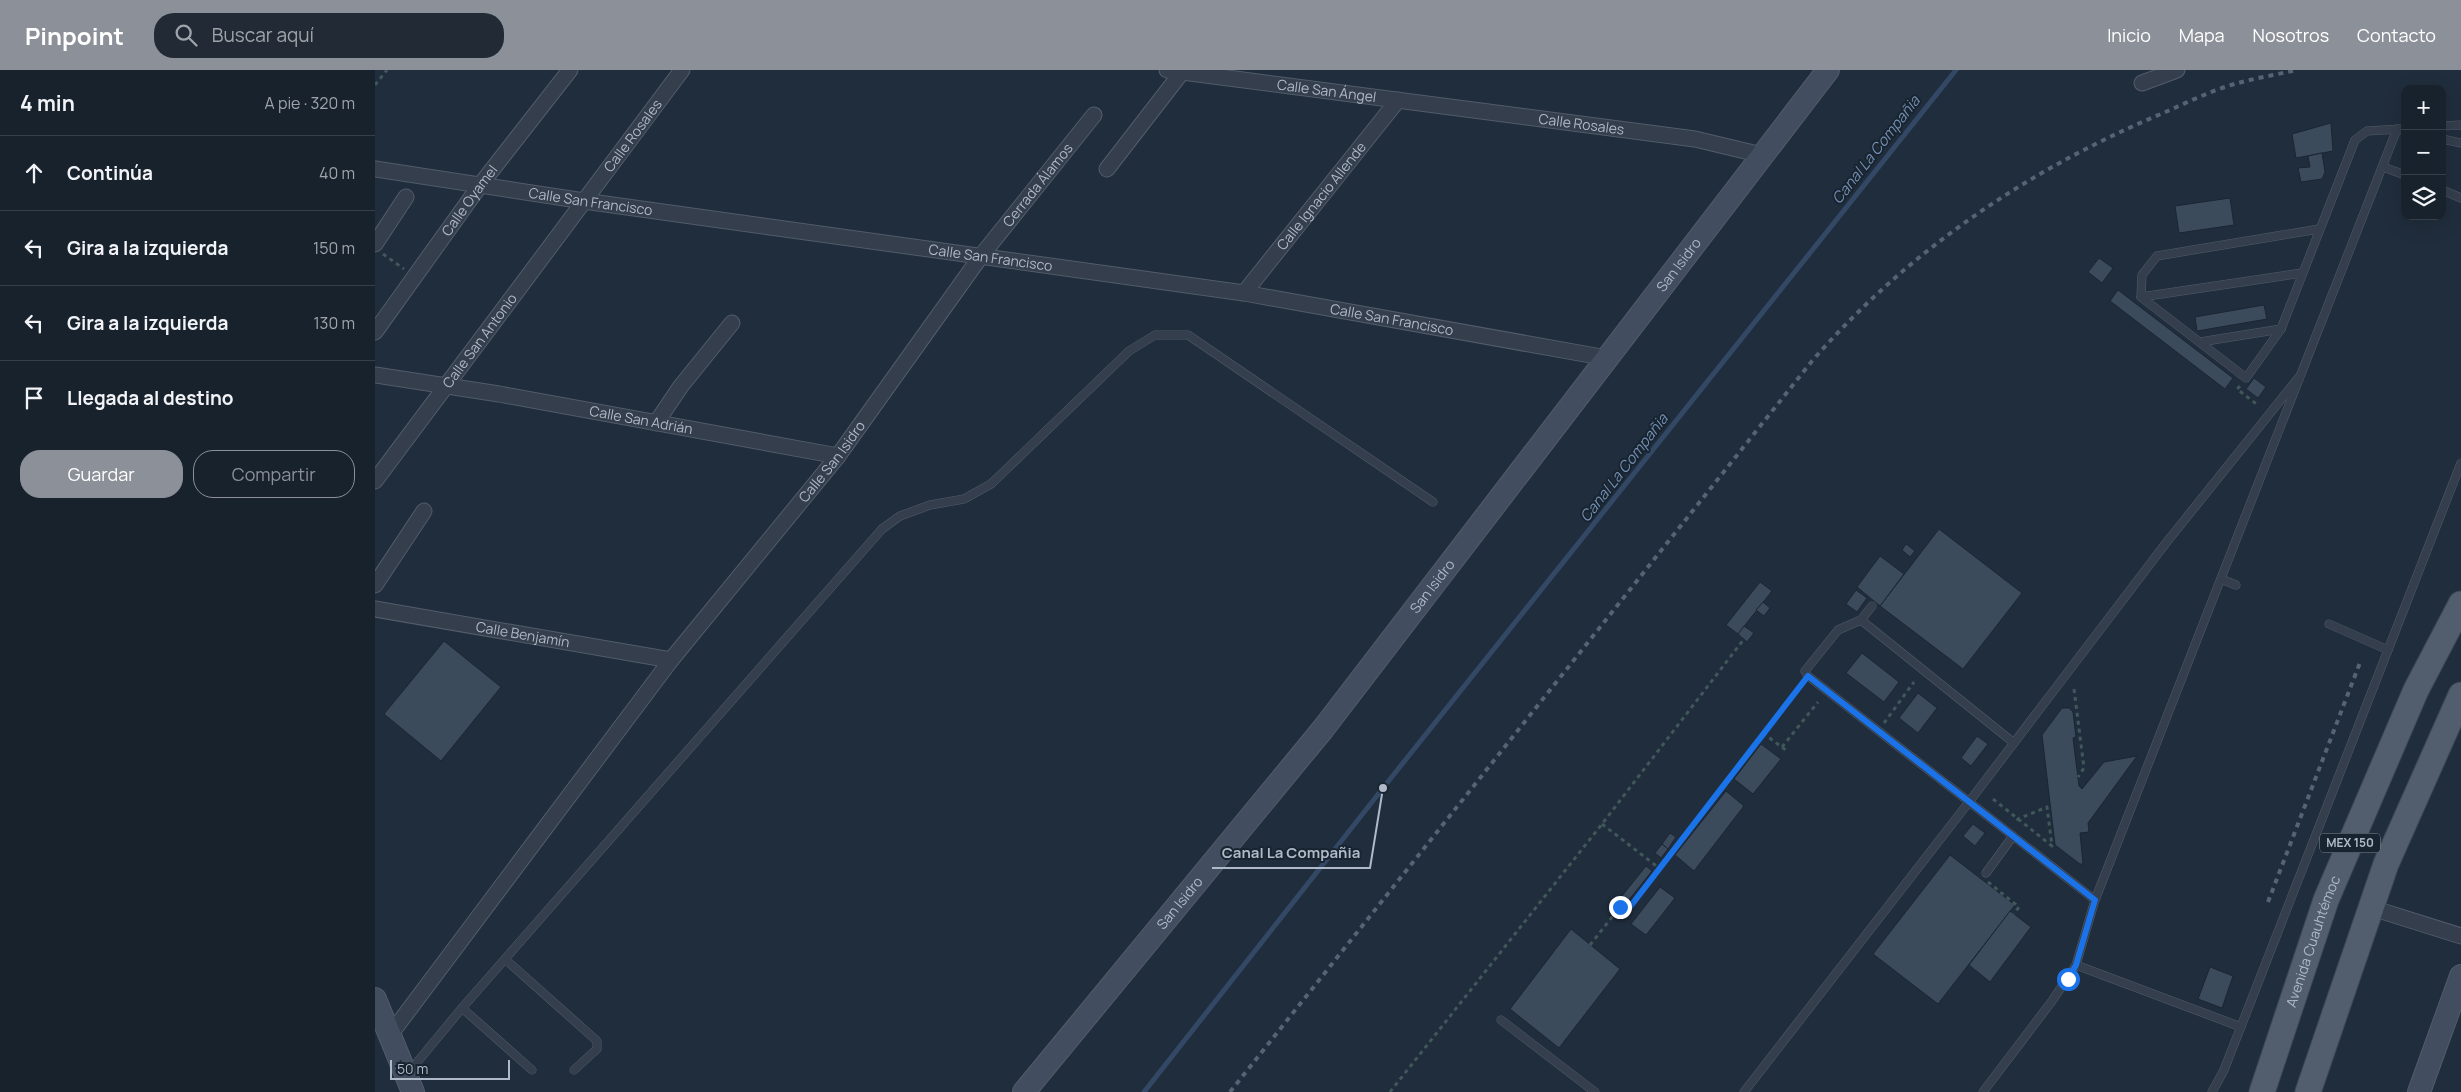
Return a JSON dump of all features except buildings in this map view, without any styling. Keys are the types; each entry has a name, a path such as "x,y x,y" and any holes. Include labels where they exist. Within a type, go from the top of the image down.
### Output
{"main road":[{"name":"San Isidro","path":"1025,1092 1323,729 1828,70"},
{"name":"Avenida Cuauhtémoc","path":"2261,1092 2325,900 2416,690 2461,604"},
{"name":"MEX 150","path":"2308,1092 2386,864 2461,695"},
{"path":"2419,1092 2461,976"},
{"path":"375,999 409,1084"}],"street":[{"name":"Calle Oyamel","path":"375,332 481,184 570,70"},
{"name":"Calle Rosales","path":"584,200 682,70"},
{"path":"2142,83 2177,70"},
{"path":"1107,169 1174,71"},
{"name":"Calle San Ángel","path":"1174,71 1398,100"},
{"name":"Calle Rosales","path":"1398,100 1695,139 1762,155"},
{"name":"Calle Ignacio Allende","path":"1244,293 1398,100"},
{"name":"Cerrada Álamos","path":"981,256 1094,115"},
{"name":"Calle San Francisco","path":"375,169 1244,293 1607,358"},
{"path":"375,244 406,197"},
{"name":"Calle San Antonio","path":"375,481 584,200"},
{"name":"Calle San Isidro","path":"390,1036 671,660 838,456 981,256"},
{"path":"656,423 677,392 732,323"},
{"name":"Calle San Adrián","path":"375,375 838,456"},
{"path":"375,585 424,511"},
{"name":"Calle Benjamín","path":"375,609 671,660"},
{"path":"2372,908 2461,936"}],"lane":[{"path":"2446,126 2461,125"},
{"path":"2141,297 2247,378 2281,329 2355,140 2367,130 2401,130"},
{"path":"1983,1092 2052,1001 2076,965 2095,900 2383,166 2401,132"},
{"path":"2446,140 2461,144"},
{"path":"2383,166 2401,173"},
{"path":"2446,192 2461,198"},
{"path":"2141,297 2142,275 2157,256 2319,229"},
{"path":"2141,297 2302,273"},
{"path":"2200,342 2281,329"},
{"path":"409,1084 461,1008 882,529 900,516 930,505 963,499 991,484 1129,351 1155,335 1188,335 1433,502"},
{"path":"1744,1092 1969,802 2166,543 2303,372"},
{"path":"2211,1092 2224,1070 2241,1028 2461,463"},
{"path":"2221,580 2236,585"},
{"path":"1872,606 1861,620 1838,630 1805,671 1808,676 2095,900"},
{"path":"1861,620 2014,743"},
{"path":"2329,624 2389,650"},
{"path":"1984,875 2013,836"},
{"path":"505,958 597,1041 597,1049 574,1070"},
{"path":"2076,965 2241,1028"},
{"path":"461,1008 532,1070"},
{"path":"1501,1020 1595,1092"}],"path":[{"path":"375,85 387,70"},
{"path":"375,248 415,276"},
{"path":"2247,378 2237,390 2259,406"},
{"path":"1390,1092 1602,824 1744,639"},
{"path":"1590,945 1620,907 1626,912 1808,676"},
{"path":"1883,724 1914,682"},
{"path":"2074,689 2084,768 2078,777"},
{"path":"1782,747 1818,702"},
{"path":"1763,734 1787,751"},
{"path":"1993,799 2017,821 2052,846 2047,807 2017,821"},
{"path":"1602,824 1659,868"},
{"path":"1984,875 2019,907 2014,914"}],"waterway":[{"name":"Canal La Compañia","path":"1144,1092 1383,788 1956,70"}],"railway":[{"path":"1230,1092 1812,361 1849,321 1888,284 1929,250 2017,188 2063,161 2111,136 2209,93 2238,83 2297,70"},
{"path":"2268,902 2361,660"}],"place":[{"name":"Canal La Compañia","path":"1383,788"}],"route":[{"path":"1620,907 1626,912 1808,676 2095,900 2076,965 2068,979"}]}
